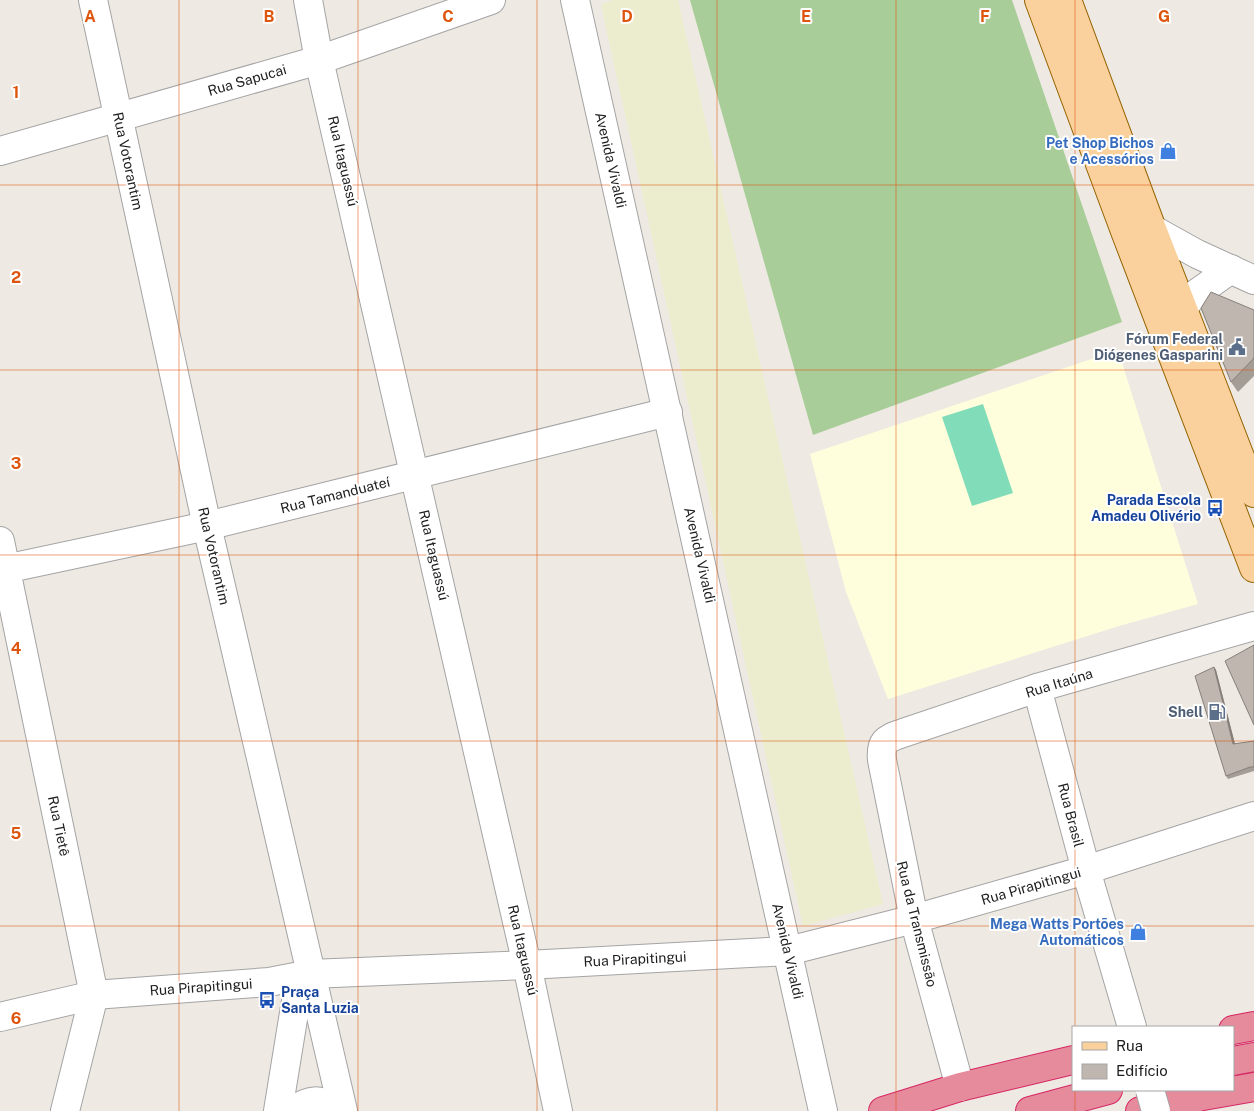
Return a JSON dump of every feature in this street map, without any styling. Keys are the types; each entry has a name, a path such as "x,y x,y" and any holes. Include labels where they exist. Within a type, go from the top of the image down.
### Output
{"highway":[{"path":"1234,1030 1254,1026"},
{"path":"1234,1061 1254,1057"},
{"path":"883,1111 960,1087 1072,1060"},
{"path":"1234,1091 1254,1087"},
{"path":"1030,1111 1104,1091"},
{"path":"1140,1111 1231,1091"}],"main road":[{"path":"1039,0 1254,568"},
{"path":"1067,0 1152,229 1254,493"}],"street":[{"name":"Rua Votorantim","path":"93,0 305,975 343,1110"},
{"name":"Rua Itaguassú","path":"308,0 319,60 416,475 527,965 558,1111"},
{"name":"Rua Sapucai","path":"0,151 319,60 491,0"},
{"name":"Avenida Vivaldi","path":"575,0 788,951 822,1111"},
{"path":"1152,229 1175,243 1242,274"},
{"path":"1183,307 1192,296 1242,274"},
{"name":"Rua Tamanduateí","path":"3,569 206,526 668,412"},
{"name":"Rua Tietê","path":"0,541 3,569 94,995 65,1111"},
{"name":"Rua Itaúna","path":"882,760 882,747 888,739 1037,688 1254,626"},
{"name":"Rua Brasil","path":"1037,688 1086,870 1132,1026"},
{"name":"Rua da Transmissão","path":"882,760 914,919 960,1087"},
{"name":"Rua Pirapitingui","path":"0,1017 94,995 269,982 305,975 788,951 914,919 1086,870 1254,816"},
{"path":"278,1111 305,975"},
{"path":"1150,1091 1156,1111"},
{"path":"292,1111 307,1101 319,1101 343,1110"}],"shaded area":[{"path":"612,0 678,0 883,904 803,926 601,5"},
{"path":"1118,350 1198,604 1119,626 888,699 846,592 810,454"}],"green space":[{"path":"690,0 1012,0 1122,322 813,435"},
{"path":"983,404 1013,493 972,506 942,417"}],"building":[{"name":"Fórum Federal Diógenes Gasparini","path":"1211,292 1254,310 1254,358 1231,382 1201,308"},
{"name":"Shell","path":"1254,645 1254,725 1225,661"},
{"name":"Shell","path":"1214,667 1233,744 1254,741 1254,767 1226,776 1195,676"}],"place":[{"name":"Pet Shop Bichos e Acessórios","path":"1168,151"},
{"name":"Fórum Federal Diógenes Gasparini","path":"1237,347"},
{"name":"Parada Escola Amadeu Olivério","path":"1215,508"},
{"name":"Shell","path":"1217,712"},
{"name":"Mega Watts Portões Automáticos","path":"1138,932"},
{"name":"Praça Santa Luzia","path":"267,1000"}]}
